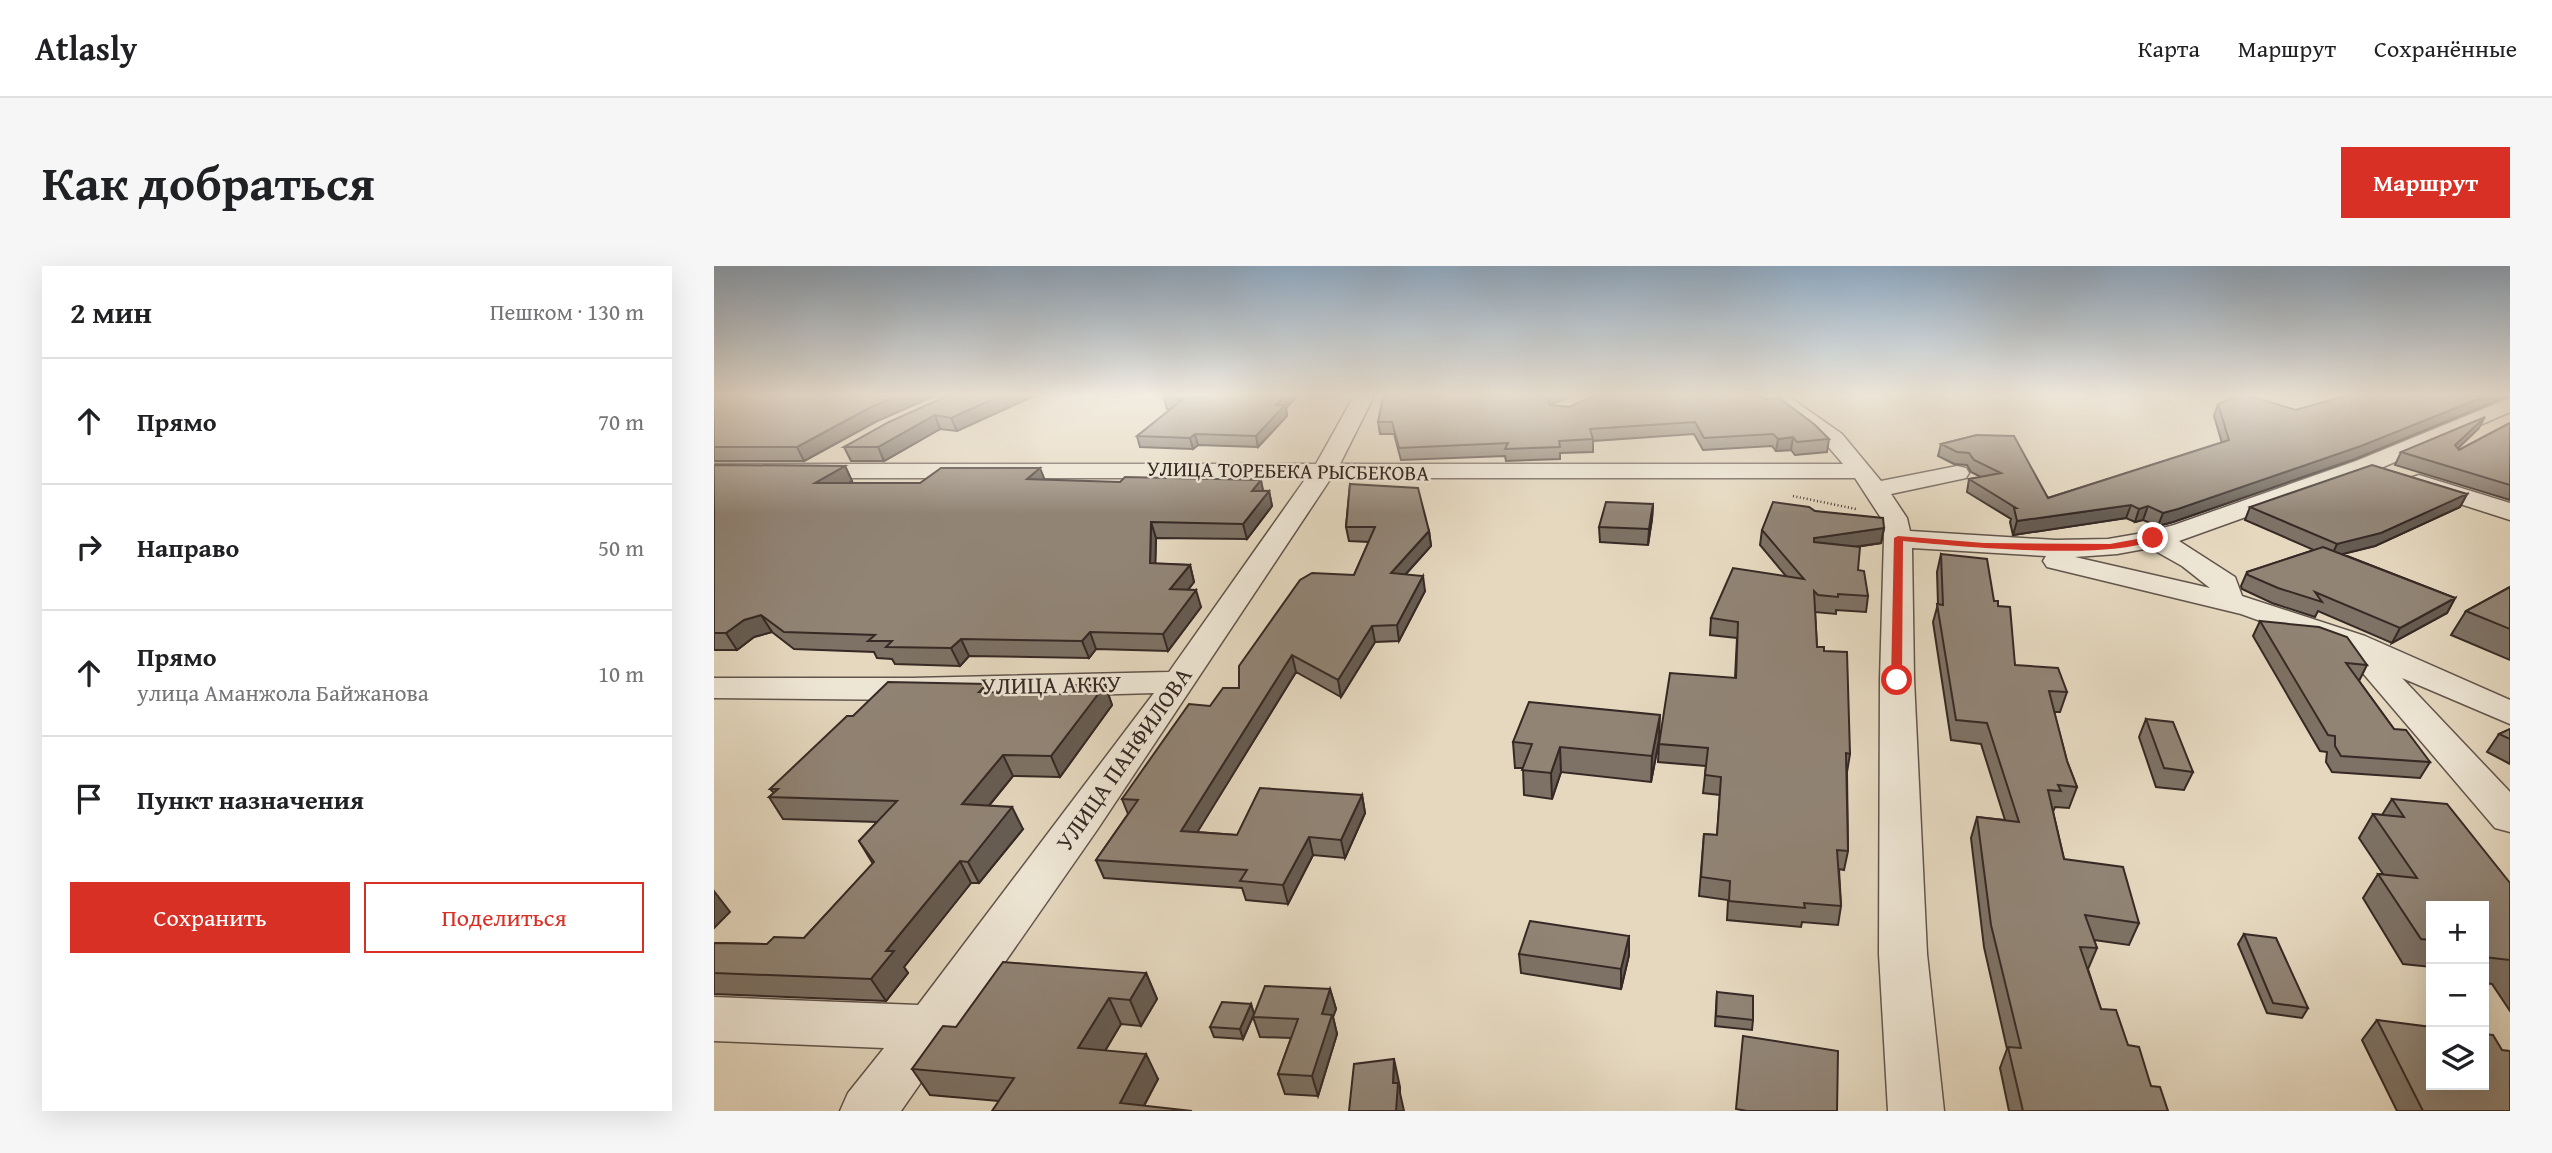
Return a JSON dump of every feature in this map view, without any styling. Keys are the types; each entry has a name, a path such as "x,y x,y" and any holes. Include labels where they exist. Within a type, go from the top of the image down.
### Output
{"street":[{"name":"УЛИЦА ПАНФИЛОВА","path":"868,1111 931,1028 1179,682 1324,470 1343,435"},
{"path":"1830,435 1868,480 1894,518 1898,538 1897,680 1903,954 1916,1111"},
{"path":"1898,538 2004,546 2110,547 2182,532 2365,466 2436,435"},
{"path":"810,471 853,446"},
{"path":"2365,466 2510,512"},
{"name":"УЛИЦА ТОРЕБЕКА РЫСБЕКОВА","path":"714,471 1324,470 1868,480 1957,473"},
{"path":"2153,538 2192,560 2224,583 2228,601"},
{"path":"2004,546 2251,607 2353,643 2510,713"},
{"path":"2353,643 2510,818"},
{"name":"УЛИЦА АККУ","path":"714,688 913,689 1179,682"},
{"path":"714,1019 931,1028"}],"building":[{"path":"714,435 818,435 797,447 714,447"},
{"path":"865,435 899,435 878,447 844,447"},
{"path":"1138,435 1193,435 1190,438"},
{"path":"1396,435 1592,435 1593,439 1559,441 1560,447 1505,449 1508,443 1399,448"},
{"path":"1703,435 1748,435 1704,438"},
{"path":"1774,435 1825,435 1829,439 1797,442 1793,437 1778,439"},
{"path":"1975,435 2014,436 2048,498 2229,440 2228,435 2387,435 2163,513 2148,506 2139,509 2131,505 2017,521 2016,508 1969,479 2001,473 1974,460 1969,453 1957,452 1941,444"},
{"path":"2441,435 2465,435 2455,445 2459,450 2487,435 2510,435 2510,485 2401,452"},
{"path":"714,465 845,466 815,483 920,483 941,468 1040,468 1027,479 1120,482 1125,477 1261,480 1252,491 1269,491 1243,524 1151,522 1150,563 1190,565 1170,589 1196,590 1163,634 1090,632 1082,641 961,639 951,648 886,647 892,641 868,641 875,635 784,632 761,615 744,620 726,633 714,633"},
{"path":"2372,465 2467,494 2381,533 2337,544 2250,507"},
{"path":"1350,484 1418,488 1429,531 1391,573 1423,576 1397,625 1372,626 1338,680 1292,655 1181,831 1237,835 1260,788 1362,795 1341,840 1309,837 1283,885 1240,881 1247,870 1096,860 1138,800 1122,799 1189,704 1210,706 1223,688 1239,688 1239,666 1300,580 1312,573 1354,575 1375,527 1346,527"},
{"path":"1606,502 1653,504 1649,529 1599,527"},
{"path":"1773,502 1809,507 1815,511 1883,518 1884,528 1814,538 1814,542 1860,547 1858,570 1864,571 1868,596 1838,594 1838,597 1818,595 1814,591 1817,647 1824,647 1824,651 1847,652 1850,754 1846,753 1848,851 1837,850 1841,906 1804,903 1805,908 1729,901 1730,881 1701,877 1704,834 1717,835 1721,777 1705,775 1708,748 1659,744 1670,673 1736,678 1738,622 1711,618 1733,568 1804,579 1762,530"},
{"path":"2323,547 2455,598 2400,628 2315,592 2322,602 2248,575 2247,572"},
{"path":"1941,554 1987,559 1994,601 1998,601 1998,606 2010,607 2015,665 2058,668 2067,692 2049,691 2067,761 2077,787 2058,785 2061,791 2048,790 2064,859 2123,867 2139,923 2085,915 2097,948 2080,947 2101,1009 2116,1010 2128,1045 2139,1047 2151,1086 2160,1087 2168,1111 2023,1111 2008,1047 2021,1048 1991,925 1977,817 2019,822 1987,723 1956,720 1937,604 1943,605"},
{"path":"2510,587 2510,629 2466,611"},
{"path":"2260,621 2319,627 2347,637 2367,665 2346,663 2394,729 2406,730 2430,762 2341,756 2335,746 2335,736 2328,735"},
{"path":"888,682 987,684 979,692 1063,694 1069,685 1105,685 1051,756 1003,755 962,804 1012,807 968,862 960,861 886,951 894,951 871,979 714,973 714,943 767,944 774,937 804,938 874,862 859,841 897,801 769,797 778,789 770,789 847,716 853,716"},
{"path":"1529,702 1660,715 1652,756 1560,747 1551,773 1522,770 1532,744 1513,742"},
{"path":"2146,719 2173,722 2193,772 2164,768"},
{"path":"2510,729 2510,739 2499,734"},
{"path":"2392,799 2447,804 2510,883 2510,960 2489,958 2489,901 2426,901 2426,940 2421,939 2378,874 2417,878 2373,814 2404,817"},
{"path":"1530,921 1629,936 1621,969 1519,954"},
{"path":"2244,934 2276,938 2308,1008 2273,1003"},
{"path":"1003,962 1146,973 1130,1000 1109,998 1078,1048 1146,1054 1120,1103 1192,1111 992,1111 1014,1078 912,1069 943,1026 956,1027"},
{"path":"1265,986 1330,989 1322,1014 1332,1015 1312,1076 1278,1074 1298,1019 1253,1017"},
{"path":"1717,992 1753,996 1753,1020 1716,1016"},
{"path":"1222,1002 1251,1004 1240,1029 1210,1027"},
{"path":"2377,1020 2426,1026 2426,1090 2489,1090 2489,1035 2493,1035 2502,1050 2510,1051 2510,1111 2423,1111"},
{"path":"1743,1036 1838,1051 1837,1111 1736,1109"},
{"path":"1394,1059 1393,1083 1398,1083 1396,1111 1349,1111 1354,1064"}],"route":[{"path":"1897,680 1898,538 1984,545 2110,547 2153,538"}]}
